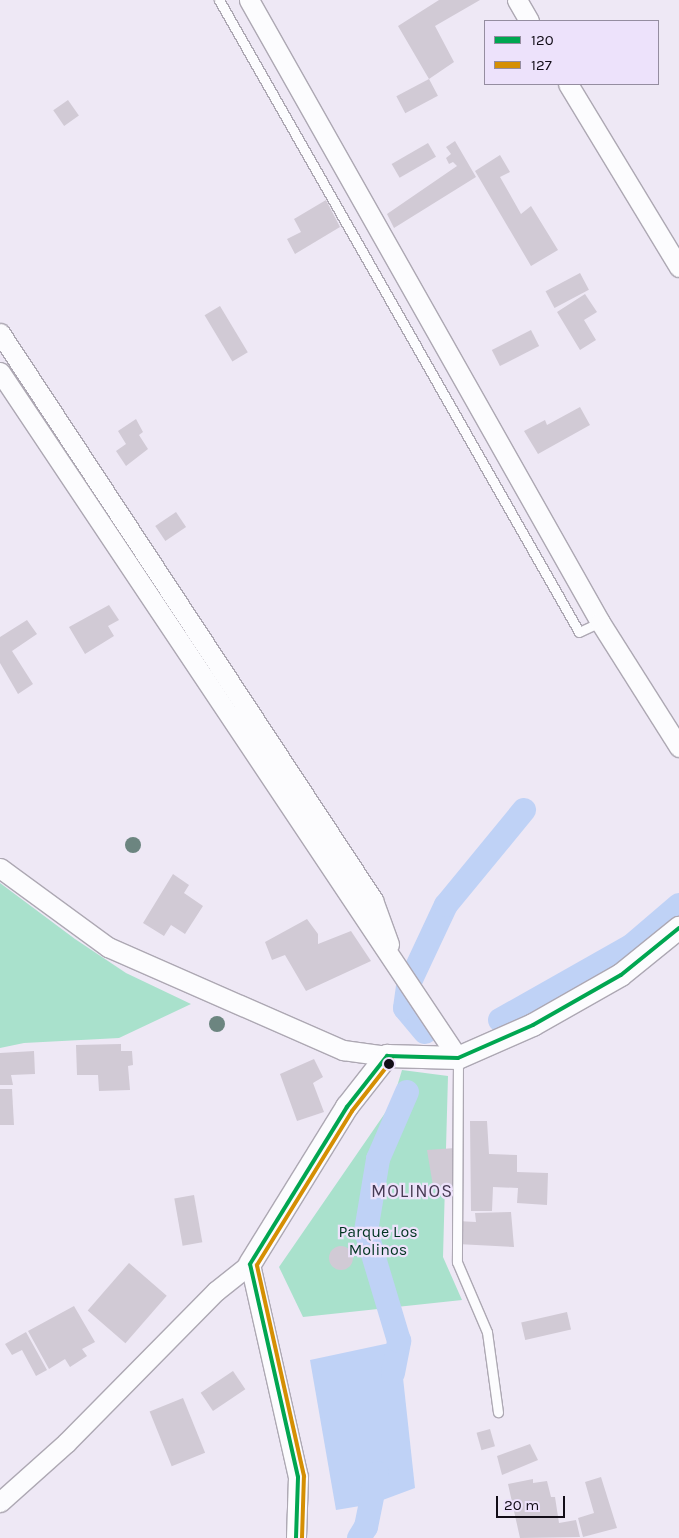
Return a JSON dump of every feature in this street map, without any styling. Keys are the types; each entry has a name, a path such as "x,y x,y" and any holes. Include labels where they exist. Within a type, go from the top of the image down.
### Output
{"street":[{"path":"249,0 600,622 679,747"},
{"path":"516,0 529,20"},
{"path":"569,85 679,267"},
{"path":"0,333 373,900 400,974"},
{"path":"0,372 400,974 458,1058"},
{"path":"0,868 108,947 344,1050 387,1056 458,1058 533,1025 621,975 679,928"},
{"path":"0,1502 66,1443 216,1291 250,1264 347,1107 387,1056"},
{"path":"250,1264 298,1477 296,1538"}],"lane":[{"path":"219,0 579,632 600,622"},
{"path":"458,1058 457,1262 487,1332 498,1412"}],"green space":[{"path":"0,883 75,939 126,973 191,1004 119,1038 24,1043 0,1048"},
{"name":"Parque Los Molinos","path":"402,1070 448,1076 443,1257 462,1300 303,1317 279,1267 392,1103"}],"water":[{"path":"399,1341 415,1488 372,1504 336,1510 310,1360"}],"building":[{"path":"439,0 480,0 435,26 454,62 429,79 398,26"},
{"path":"429,79 438,96 405,113 396,96"},
{"path":"68,100 79,116 64,126 53,110"},
{"path":"455,141 476,177 394,228 387,214 457,166 453,162 449,164 446,158 451,154 446,147"},
{"path":"428,143 436,157 400,178 392,164"},
{"path":"500,155 510,172 500,177 521,214 531,206 558,250 531,266 475,171"},
{"path":"326,200 340,227 295,254 287,239 301,232 294,219"},
{"path":"580,273 589,290 554,308 546,291"},
{"path":"585,294 597,312 584,320 596,340 580,350 557,312"},
{"path":"220,306 248,352 232,362 205,315"},
{"path":"531,330 539,346 500,366 492,350"},
{"path":"580,407 590,425 538,454 524,431 545,420 547,425"},
{"path":"136,419 143,432 139,435 148,449 126,466 116,451 126,444 118,431"},
{"path":"176,512 186,527 165,541 155,526"},
{"path":"109,605 119,620 108,626 114,636 85,654 69,627"},
{"path":"27,620 37,634 12,651 33,684 18,694 0,663 0,637"},
{"path":"173,874 189,885 184,893 203,906 185,934 171,925 164,936 143,923"},
{"path":"307,919 318,934 318,944 351,931 371,961 306,991 285,955 272,960 265,942"},
{"path":"121,1044 121,1051 132,1051 133,1065 128,1066 130,1090 99,1091 98,1075 77,1075 76,1045"},
{"path":"34,1051 35,1074 11,1075 13,1085 0,1085 0,1053"},
{"path":"314,1059 323,1077 313,1083 324,1112 297,1121 280,1074"},
{"path":"0,1089 12,1089 14,1125 0,1125"},
{"path":"470,1121 487,1121 489,1154 517,1155 517,1172 548,1173 547,1205 517,1203 518,1188 493,1187 492,1211 471,1211"},
{"path":"455,1148 455,1185 433,1186 427,1150"},
{"path":"194,1195 202,1242 183,1246 174,1198"},
{"path":"511,1212 514,1247 457,1244 457,1221 476,1222 475,1213"},
{"path":"341,1246 346,1247 352,1253 352,1263 346,1269 341,1270 336,1269 330,1263 329,1258 330,1253 336,1247"},
{"path":"129,1263 167,1296 125,1343 88,1311"},
{"path":"74,1306 95,1342 82,1349 87,1356 70,1367 65,1359 49,1369 28,1331"},
{"path":"567,1312 571,1330 525,1340 521,1323"},
{"path":"26,1332 47,1370 36,1376 22,1350 12,1355 5,1344"},
{"path":"233,1371 245,1389 213,1411 201,1393"},
{"path":"183,1398 205,1453 172,1466 150,1411"},
{"path":"490,1429 495,1446 482,1450 477,1433"},
{"path":"530,1444 538,1460 502,1475 497,1456"},
{"path":"601,1477 617,1528 583,1537 578,1518 594,1513 585,1482"},
{"path":"533,1479 533,1483 547,1481 551,1497 555,1497 559,1523 576,1520 580,1537 520,1538 508,1484"}],"waterway":[{"path":"425,1032 405,1008 408,986 446,905 524,810"},
{"path":"500,1020 631,946 679,905"},
{"path":"393,1373 399,1341 366,1231 378,1159 407,1092"},
{"path":"359,1538 366,1527 377,1473"}],"transit line":[{"name":"120","path":"387,1056 458,1058 533,1025 621,975 679,928"},
{"name":"120","path":"296,1538 298,1477 250,1264 347,1107 387,1056"},
{"name":"127","path":"302,1538 304,1476 257,1265 352,1111 392,1060"}],"district":[{"name":"MOLINOS","path":"412,1191"}]}
